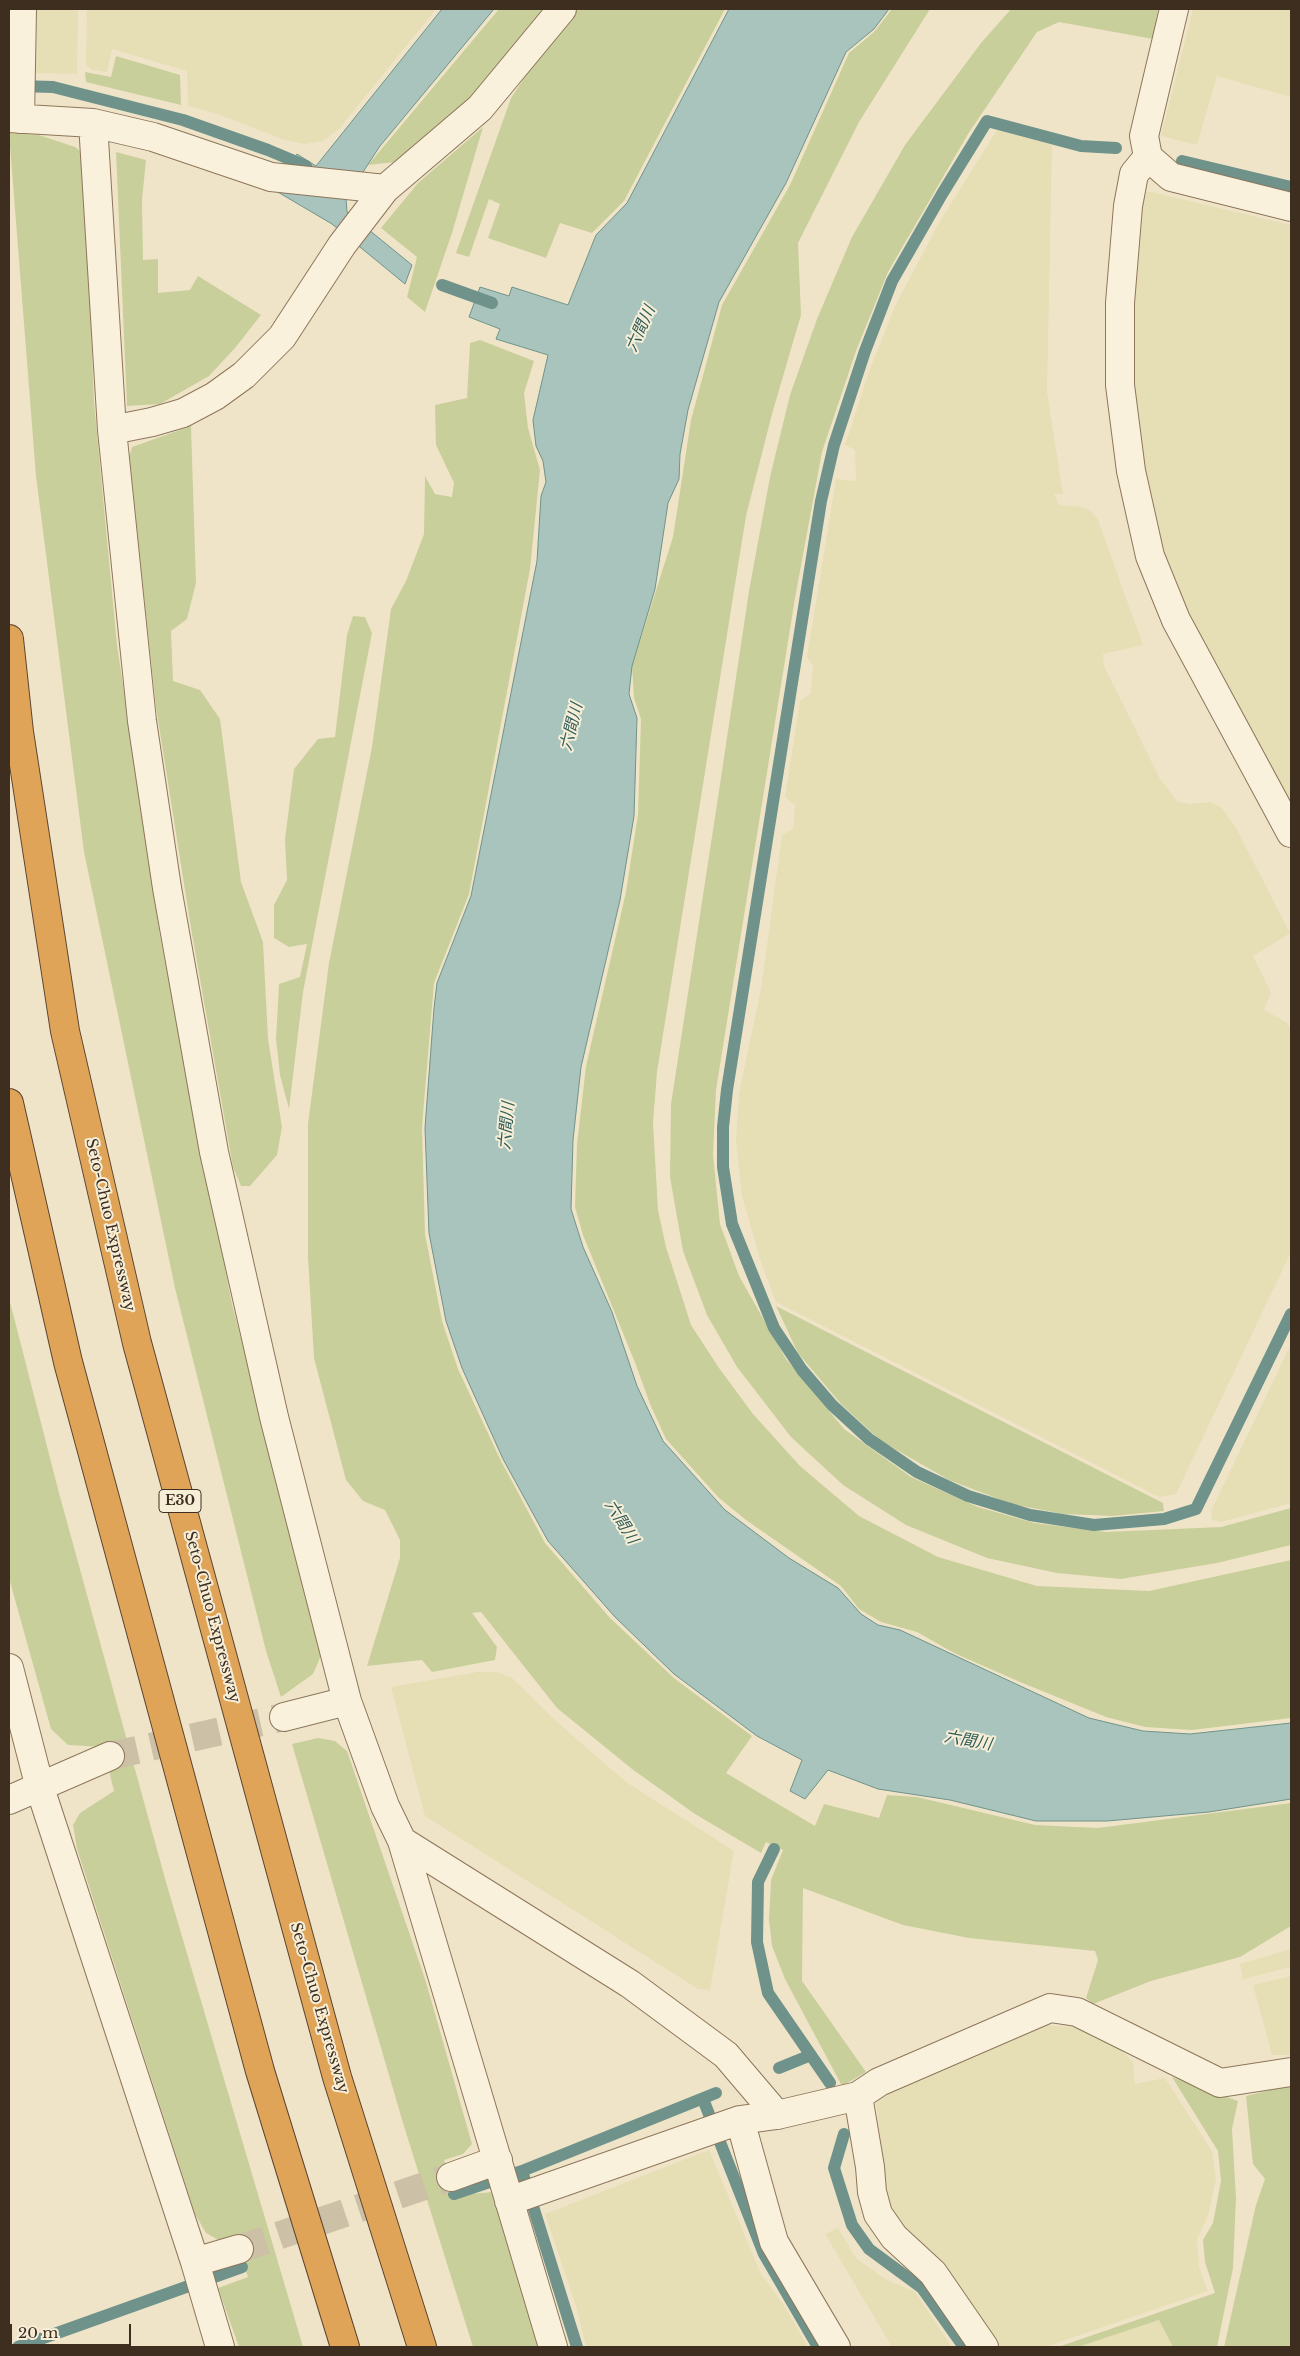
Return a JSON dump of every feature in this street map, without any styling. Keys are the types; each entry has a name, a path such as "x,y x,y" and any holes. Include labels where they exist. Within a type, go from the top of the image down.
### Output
{"highway":[{"name":"Seto-Chuo Expressway","path":"9,640 19,732 65,1031 137,1343 337,2077 422,2347"},
{"path":"9,1103 73,1381 260,2071 345,2347"}],"street":[{"path":"22,9 21,72 16,112 93,123 153,137 271,177 373,188"},
{"path":"112,430 184,413 215,396 244,375 282,337 342,245 366,216 373,188 480,108 562,9"},
{"path":"1174,9 1144,136 1148,157 1170,177 1291,207"},
{"path":"93,123 112,430 142,721 192,1041 214,1152 274,1417 347,1701 384,1806 402,1841 512,2184 553,2347"},
{"path":"1148,157 1134,174 1128,206 1120,302 1120,385 1131,471 1150,556 1176,620 1291,833"},
{"path":"9,1668 40,1788 199,2276 220,2347"},
{"path":"284,1717 347,1701"},
{"path":"9,1800 110,1756"},
{"path":"402,1841 630,1984 726,2055 777,2115"},
{"path":"451,2177 512,2184 723,2125 777,2115 858,2096 879,2082 1050,2008 1078,2012 1220,2083 1291,2072"},
{"path":"858,2096 870,2167 872,2192 878,2214 894,2237 933,2273 984,2347"},
{"path":"723,2125 774,2242 836,2347"},
{"path":"199,2276 239,2249"}],"shaded area":[{"path":"35,9 78,9 77,74 33,73"},
{"path":"87,9 436,9 339,129 323,141 305,144 285,140 217,114 188,106 187,71 112,49 107,72 92,70 86,65"},
{"path":"1193,9 1291,9 1291,97 1217,76 1197,145 1161,136"},
{"path":"997,130 1052,145 1047,392 1063,494 1054,494 1059,505 1082,507 1091,511 1098,520 1143,645 1103,654 1104,666 1160,779 1178,802 1190,804 1210,802 1222,808 1236,828 1290,933 1253,956 1271,993 1264,1010 1286,1022 1291,1029 1291,1252 1176,1494 1159,1497 776,1302 760,1259 742,1196 736,1142 739,1093 761,989 782,835 793,829 795,805 785,797 800,701 811,693 813,666 807,657 836,479 856,481 855,450 845,445 870,369 896,304 940,221"},
{"path":"1147,191 1291,225 1291,811 1174,596 1147,502 1132,408 1129,305 1139,205"},
{"path":"1291,1344 1291,1503 1221,1522 1212,1520 1211,1511"},
{"path":"477,1672 496,1672 512,1678 556,1721 626,1782 734,1851 710,1990 698,1989 425,1816 391,1687"},
{"path":"1291,1949 1291,1967 1243,1979 1240,1964"},
{"path":"1291,1976 1291,2055 1272,2055 1253,1985"},
{"path":"1041,2025 1077,2027 1113,2042 1133,2062 1135,2084 1165,2078 1212,2151 1216,2179 1208,2216 1197,2239 1199,2267 1208,2291 1045,2347 996,2347 890,2215 876,2103 883,2095"},
{"path":"709,2150 761,2274 784,2305 808,2347 586,2347 577,2309 545,2214"},
{"path":"838,2228 856,2258 885,2279 915,2292 952,2347 892,2347 825,2234"},
{"path":"1159,2320 1173,2347 1078,2347"}],"green space":[{"path":"499,9 547,9 487,82 435,133 396,162 368,165"},
{"path":"579,9 725,9 624,201 592,233 560,223 546,258 488,238 500,204 489,199 469,257 456,253 511,98 548,42"},
{"path":"892,9 930,9 859,122 798,243 801,315 772,414 746,516 657,1072 653,1123 658,1210 666,1247 691,1325 719,1368 753,1414 800,1466 859,1516 938,1557 1037,1586 1149,1591 1291,1560 1291,1718 1192,1730 1145,1727 1106,1717 1020,1682 954,1653 917,1632 881,1622 859,1609 841,1586 746,1520 719,1498 666,1439 650,1404 583,1235 575,1207 577,1144 586,1066 626,892 638,814 641,719 634,698 632,666 673,537 691,420 722,305 790,185 849,53 874,32"},
{"path":"1011,9 1158,9 1153,39 1059,22 1037,32 968,134 888,272 856,351 822,452 795,598 716,1090 713,1155 720,1224 739,1276 786,1359 844,1429 911,1477 978,1507 1034,1523 1106,1532 1221,1527 1291,1508 1291,1545 1217,1563 1121,1579 1057,1573 987,1558 906,1525 843,1485 791,1437 737,1367 707,1315 683,1251 670,1177 671,1104 749,591 770,477 790,395 817,319 852,237 905,145 981,43"},
{"path":"116,56 180,75 181,105 86,82 85,72 111,77"},
{"path":"483,127 452,233 425,312 407,297 417,257 381,228 418,183"},
{"path":"9,133 39,135 75,147 84,154 94,402 117,645 160,936 232,1304 322,1653 313,1674 281,1697 266,1651 175,1288 84,852 36,476"},
{"path":"116,152 146,160 142,200 143,260 158,259 158,293 190,290 198,276 261,315 235,348 209,376 160,404 127,406"},
{"path":"480,340 534,361 524,393 528,428 540,470 530,569 469,894 434,983 422,1127 425,1234 442,1321 458,1369 500,1459 545,1543 610,1618 675,1679 752,1736 726,1773 815,1826 824,1804 879,1818 887,1795 917,1797 1035,1825 1098,1828 1291,1803 1291,1926 1240,1957 1151,1981 1093,2004 1086,1998 1098,1960 1095,1951 969,1938 903,1925 803,1888 802,1981 866,2072 842,2086 785,1979 772,1946 769,1920 771,1880 783,1850 766,1842 761,1853 695,1814 632,1769 557,1708 481,1612 472,1613 497,1647 495,1660 432,1672 422,1660 367,1666 400,1558 400,1540 385,1510 363,1501 346,1480 314,1358 308,1257 308,1124 329,963 372,747 391,609 406,581 424,534 425,476 435,494 452,497 454,483 436,445 435,405 467,398 470,343"},
{"path":"191,426 196,583 187,619 171,631 173,681 200,690 220,719 241,882 263,942 268,1039 282,1127 277,1155 250,1186 241,1186 233,1167 191,928 156,707 129,457 132,447"},
{"path":"353,616 365,617 372,633 303,992 289,1109 280,1075 276,1039 279,984 300,977 307,944 289,947 274,938 274,905 287,880 285,839 294,769 318,739 335,737 347,635"},
{"path":"9,1298 59,1493 166,1882 303,2347 239,2347 218,2288 248,2277 235,2239 220,2241 206,2233 195,2214 77,1849 73,1825 80,1813 114,1791 103,1747 68,1745 51,1729 9,1578"},
{"path":"776,1306 1163,1503 1164,1511 1113,1516 1063,1514 1012,1504 949,1480 881,1441 841,1404 798,1353"},
{"path":"318,1738 335,1741 347,1751 426,1982 472,2144 463,2154 444,2160 458,2199 471,2194 493,2192 540,2347 473,2347 403,2123 292,1744"},
{"path":"1172,2077 1238,2101 1232,2129 1236,2198 1233,2268 1217,2347 1173,2347 1159,2320 1078,2347 1058,2347 1215,2293 1205,2262 1203,2240 1213,2223 1221,2181 1218,2151"},
{"path":"1291,2085 1291,2347 1224,2347 1256,2205 1265,2179 1253,2164 1246,2096"}],"water":[{"path":"442,9 494,9 380,146 346,198 347,212 412,265 405,284 332,224 271,188 297,154 316,166"},
{"name":"六間川","path":"729,9 889,9 874,29 846,52 786,183 719,302 688,410 680,454 679,479 668,503 655,589 632,666 629,694 637,718 634,816 620,900 581,1067 573,1140 571,1209 583,1247 612,1312 637,1386 663,1441 725,1510 789,1558 838,1588 861,1614 878,1625 900,1630 1089,1718 1143,1731 1190,1734 1291,1723 1291,1799 1209,1812 1107,1821 1036,1821 950,1800 878,1789 828,1770 805,1799 790,1791 802,1760 757,1736 674,1674 615,1617 548,1541 503,1459 462,1368 446,1321 429,1233 425,1128 434,1008 437,983 471,896 537,561 541,496 546,482 543,461 536,446 533,420 548,355 496,339 500,329 469,317 480,287 509,296 512,287 568,305 596,235 627,203"}],"waterway":[{"path":"19,86 53,87 183,120 268,150 306,166"},
{"path":"1116,148 1081,146 987,121 892,281 865,351 834,445 821,501 727,1090 723,1127 723,1167 732,1224 774,1328 802,1370 832,1405 869,1439 917,1472 968,1496 1030,1515 1094,1525 1164,1519 1196,1509 1291,1314"},
{"path":"1182,161 1291,187"},
{"path":"442,285 492,303"},
{"path":"774,1849 758,1882 757,1942 768,1993 830,2083"},
{"path":"779,2068 811,2055"},
{"path":"454,2194 522,2171 716,2093"},
{"path":"703,2099 764,2254 818,2347"},
{"path":"844,2134 834,2168 852,2225 869,2249 922,2288 964,2347"},
{"path":"522,2171 577,2347"},
{"path":"18,2347 242,2267"}],"tunnel":[{"path":"110,1756 284,1717"},
{"path":"239,2249 451,2177"}]}
